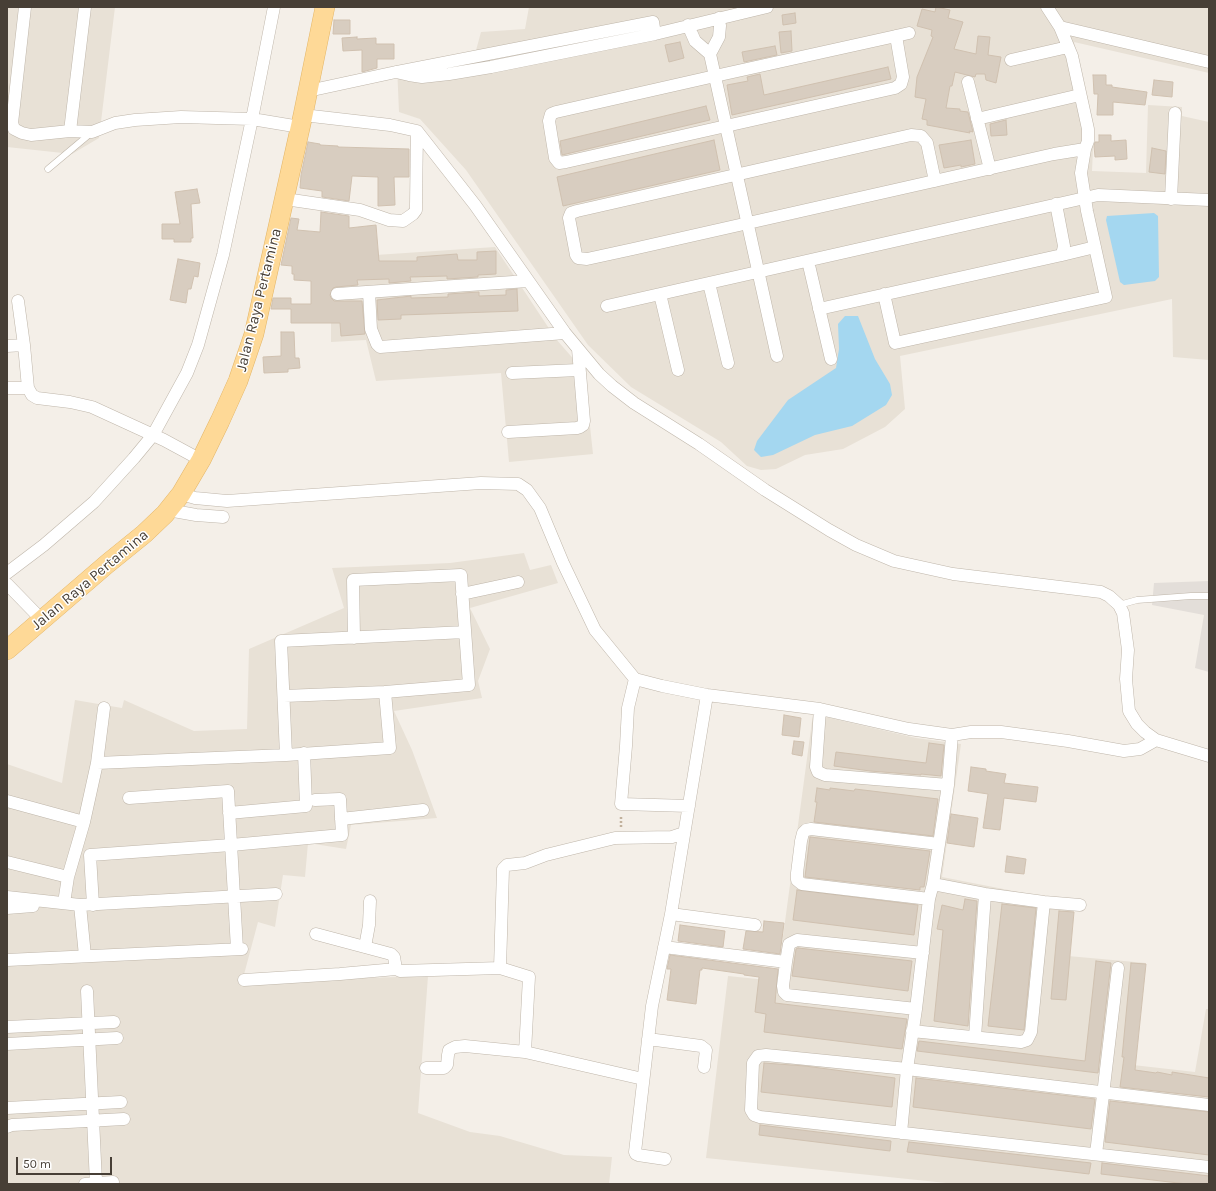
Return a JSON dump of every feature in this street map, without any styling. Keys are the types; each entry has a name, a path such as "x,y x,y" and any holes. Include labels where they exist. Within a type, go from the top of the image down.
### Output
{"main road":[{"name":"Jalan Raya Pertamina","path":"7,650 106,564 144,534 168,510 181,494 194,456 238,381 247,358 256,327 325,7"}],"street":[{"path":"25,7 12,123 14,129 31,135 70,131 92,132 114,124 135,120 181,117 256,119 299,123 390,125 417,131 475,205 565,333 612,386 634,403 699,444 765,490 856,545 894,561 953,574 1101,592 1109,596 1119,605 1123,613 1128,650 1126,679 1129,711 1137,724 1156,740 1209,756"},
{"path":"70,131 85,7"},
{"path":"7,572 44,545 94,502 134,458 159,438 198,345 223,255 256,119 274,7"},
{"path":"308,91 396,72 422,76 449,74 498,66 655,34 767,7"},
{"path":"884,294 895,343 1106,297 1081,172 1089,136 1072,56 1060,27 1047,7"},
{"path":"710,54 719,37 719,18"},
{"path":"688,25 695,41 710,54 777,356"},
{"path":"1060,27 1209,62"},
{"path":"896,36 903,77 903,81 899,86 879,92 566,162 559,163 554,158 549,121 550,114 909,33"},
{"path":"1011,60 1068,46"},
{"path":"968,82 990,169"},
{"path":"978,119 1080,95"},
{"path":"1171,199 1175,112"},
{"path":"285,198 360,210 389,220 403,221 416,210 417,131"},
{"path":"935,181 927,143 921,136 917,135 892,139 571,213 569,218 578,258 587,259 1085,149"},
{"path":"607,306 1098,195 1209,200"},
{"path":"1056,204 1064,246 1062,255"},
{"path":"819,309 1096,247"},
{"path":"808,261 830,359"},
{"path":"337,294 528,281"},
{"path":"709,283 728,362"},
{"path":"369,292 371,329 377,344 384,347 565,333"},
{"path":"660,294 678,370"},
{"path":"18,301 28,388 32,395 37,398 70,402 92,407 194,456"},
{"path":"7,346 24,345"},
{"path":"508,432 580,427 584,421 578,370 578,349"},
{"path":"512,373 578,370"},
{"path":"7,388 28,388"},
{"path":"181,494 195,498 227,501 481,483 518,484 527,490 540,508 568,575 595,630 635,679 662,686 707,694 820,709 909,729 952,735 971,732 1001,732 1068,741 1124,752 1140,749 1156,740"},
{"path":"168,510 196,515 223,516"},
{"path":"284,696 385,692 469,685 461,575 353,580 354,638"},
{"path":"462,594 518,582"},
{"path":"7,584 42,620"},
{"path":"286,755 281,641 465,632"},
{"path":"635,679 628,708 621,804 689,806"},
{"path":"97,763 286,755 390,748 385,692"},
{"path":"665,1159 636,1154 652,1006 671,914 707,694"},
{"path":"64,903 68,877 84,822 97,763 104,708"},
{"path":"820,709 816,767 818,772 825,775 948,785"},
{"path":"901,1133 907,1068 916,1009 929,899 933,884 948,785 952,735"},
{"path":"229,813 306,806 304,753"},
{"path":"7,960 240,949 234,897 228,791 129,798"},
{"path":"93,905 90,855 231,846 342,835 340,799 315,800"},
{"path":"7,801 84,822"},
{"path":"341,819 423,810"},
{"path":"929,899 802,884 797,880 801,841 806,830 811,829 939,844"},
{"path":"500,968 504,867 507,865 525,863 546,855 616,838 672,838 684,833"},
{"path":"7,862 68,877"},
{"path":"933,884 984,894 1080,905"},
{"path":"7,898 93,905 276,894"},
{"path":"975,1037 984,894"},
{"path":"366,947 370,901"},
{"path":"912,1031 1021,1042 1028,1040 1031,1032 1044,902"},
{"path":"7,908 64,903"},
{"path":"80,905 85,956"},
{"path":"671,914 755,925"},
{"path":"316,934 391,954 394,958 396,969"},
{"path":"916,1009 787,995 784,992 783,986 786,962 789,944 797,940 923,953"},
{"path":"664,947 786,962"},
{"path":"244,980 396,969 400,971 414,971 500,968 528,977 525,1052"},
{"path":"1096,1154 1118,968"},
{"path":"87,991 93,1121 90,1184 113,1182"},
{"path":"7,1027 114,1022"},
{"path":"7,1044 117,1038"},
{"path":"648,1039 701,1046 706,1050 704,1067"},
{"path":"426,1068 444,1068 447,1065 449,1050 455,1047 476,1047 525,1052 643,1079"},
{"path":"1209,1105 907,1068 766,1055 758,1056 753,1063 751,1110 754,1115 1209,1167"},
{"path":"7,1108 121,1102"},
{"path":"7,1127 12,1125 124,1119"}],"lane":[{"path":"48,169 92,132"},
{"path":"1119,605 1137,600 1209,596"}],"path":[{"path":"616,838 621,834 621,804"}],"shaded area":[{"path":"7,7 115,7 99,138 72,154 7,147"},
{"path":"529,7 1209,7 1209,73 1074,42 1094,127 1092,171 1146,173 1148,105 1182,107 1182,116 1209,122 1209,360 1173,357 1172,299 900,356 905,409 885,427 843,449 805,455 776,469 761,470 747,466 721,442 631,387 588,345 466,170 420,119 399,112 397,66 475,54 481,32 525,29"},
{"path":"495,247 556,339 584,371 593,454 509,462 501,373 376,381 366,340 331,342 331,258"},
{"path":"524,553 530,570 551,565 558,583 470,608 490,649 478,681 482,698 394,711 412,750 437,818 351,825 346,849 308,843 305,877 283,875 275,927 258,922 242,982 428,976 418,1113 470,1132 500,1136 564,1155 612,1157 609,1184 7,1184 7,764 62,783 75,700 122,708 124,700 194,731 247,729 249,649 344,608 332,568 450,563"},
{"path":"1209,581 1209,672 1195,668 1204,615 1152,605 1154,583"},
{"path":"813,714 916,738 961,744 942,877 1075,903 1068,956 1146,963 1133,1065 1195,1072 1206,1009 1209,1009 1209,1184 956,1184 706,1158 728,976 777,981"}],"water":[{"path":"1154,213 1158,216 1159,277 1155,281 1124,285 1120,282 1106,220 1107,216"},
{"path":"845,316 858,316 875,359 890,384 892,395 886,405 852,426 815,435 773,455 761,457 754,450 757,441 788,400 836,368 839,349 838,324"}],"building":[{"path":"936,7 950,10 948,18 963,22 954,49 976,54 978,36 990,37 988,55 1001,57 996,83 986,80 985,74 976,74 975,77 955,72 952,86 950,86 946,108 960,109 960,111 968,112 973,132 969,131 970,133 927,125 927,120 922,119 926,99 915,97 917,77 933,37 931,36 932,30 917,26 922,9 935,12"},
{"path":"795,13 796,23 783,25 782,15"},
{"path":"334,20 350,20 350,34 333,34"},
{"path":"791,31 792,51 781,53 779,32"},
{"path":"357,37 357,39 376,38 376,44 394,44 394,59 377,59 377,68 362,72 362,50 343,51 342,38"},
{"path":"680,42 684,58 669,62 665,45"},
{"path":"775,46 777,55 744,62 742,52"},
{"path":"888,67 891,79 732,115 727,85 748,81 747,77 760,74 764,95"},
{"path":"1093,75 1106,75 1106,85 1112,85 1112,87 1147,92 1145,105 1113,102 1113,115 1097,115 1098,94 1094,94"},
{"path":"1154,80 1173,82 1172,97 1152,95"},
{"path":"706,106 710,120 562,155 560,141"},
{"path":"1006,120 1007,135 991,136 990,124"},
{"path":"1099,135 1111,135 1111,141 1126,140 1127,159 1115,160 1115,156 1095,157 1094,146 1095,142 1099,142"},
{"path":"714,140 720,170 563,206 557,177"},
{"path":"971,140 975,164 944,168 939,145"},
{"path":"308,142 338,147 409,149 409,177 394,177 395,205 378,206 378,177 352,176 349,201 322,197 322,191 300,188 301,175"},
{"path":"1152,148 1166,151 1165,174 1149,172"},
{"path":"197,189 200,203 191,204 193,238 191,238 191,242 174,242 174,239 162,239 162,224 180,224 175,192"},
{"path":"321,212 349,216 349,228 376,225 379,261 417,261 417,257 457,254 458,260 477,260 477,252 496,251 496,274 447,279 447,276 410,277 411,281 389,283 389,279 357,280 358,285 333,288 330,295 334,301 362,301 365,334 341,336 340,323 291,323 291,309 271,309 273,298 291,298 291,304 311,304 311,281 294,280 292,266 281,265 291,218 299,219 297,230 320,232"},
{"path":"178,259 200,263 198,277 194,276 191,289 188,289 186,303 170,300"},
{"path":"517,289 518,311 401,315 401,319 378,320 377,300 411,296 411,298 448,297 448,294 479,292 479,296 506,295 506,290"},
{"path":"281,332 294,332 295,358 299,358 300,368 288,369 288,372 264,373 263,357 281,356"},
{"path":"784,715 801,718 799,737 782,735"},
{"path":"794,741 804,742 802,756 792,754"},
{"path":"929,743 944,745 941,776 870,771 834,766 836,752 926,763"},
{"path":"971,767 1006,774 1004,783 1038,787 1036,802 1004,798 1000,830 983,828 988,794 968,791"},
{"path":"817,788 854,791 855,789 938,799 933,836 814,822 817,802 815,802"},
{"path":"951,814 978,818 974,847 947,843"},
{"path":"810,837 930,851 924,887 920,887 920,890 805,877"},
{"path":"1007,856 1026,859 1024,874 1005,872"},
{"path":"797,890 918,905 914,935 793,920"},
{"path":"965,899 977,901 968,1026 934,1021 943,930 937,929 942,905 963,910"},
{"path":"1002,904 1036,908 1024,1030 988,1026"},
{"path":"1059,911 1074,912 1066,1000 1051,999"},
{"path":"764,921 784,923 780,954 743,949 746,931 763,932"},
{"path":"680,925 725,931 723,947 678,941"},
{"path":"798,948 912,961 908,991 792,976 796,949"},
{"path":"670,955 778,969 775,1003 907,1019 902,1049 764,1032 766,1014 755,1012 759,977 702,968 702,970 700,970 696,1004 667,1000 671,969 667,969"},
{"path":"1096,961 1111,963 1098,1073 917,1051 919,1041 1085,1061"},
{"path":"1131,963 1146,964 1135,1070 1172,1075 1172,1072 1209,1078 1209,1097 1120,1087 1124,1057 1122,1057"},
{"path":"764,1063 805,1066 895,1078 892,1107 761,1092"},
{"path":"916,1078 1095,1099 1091,1129 913,1107"},
{"path":"1110,1101 1209,1112 1209,1155 1105,1142"},
{"path":"760,1125 891,1141 890,1151 759,1135"},
{"path":"909,1142 1091,1163 1089,1174 907,1152"},
{"path":"1102,1163 1209,1176 1209,1184 1187,1184 1101,1174"}]}
